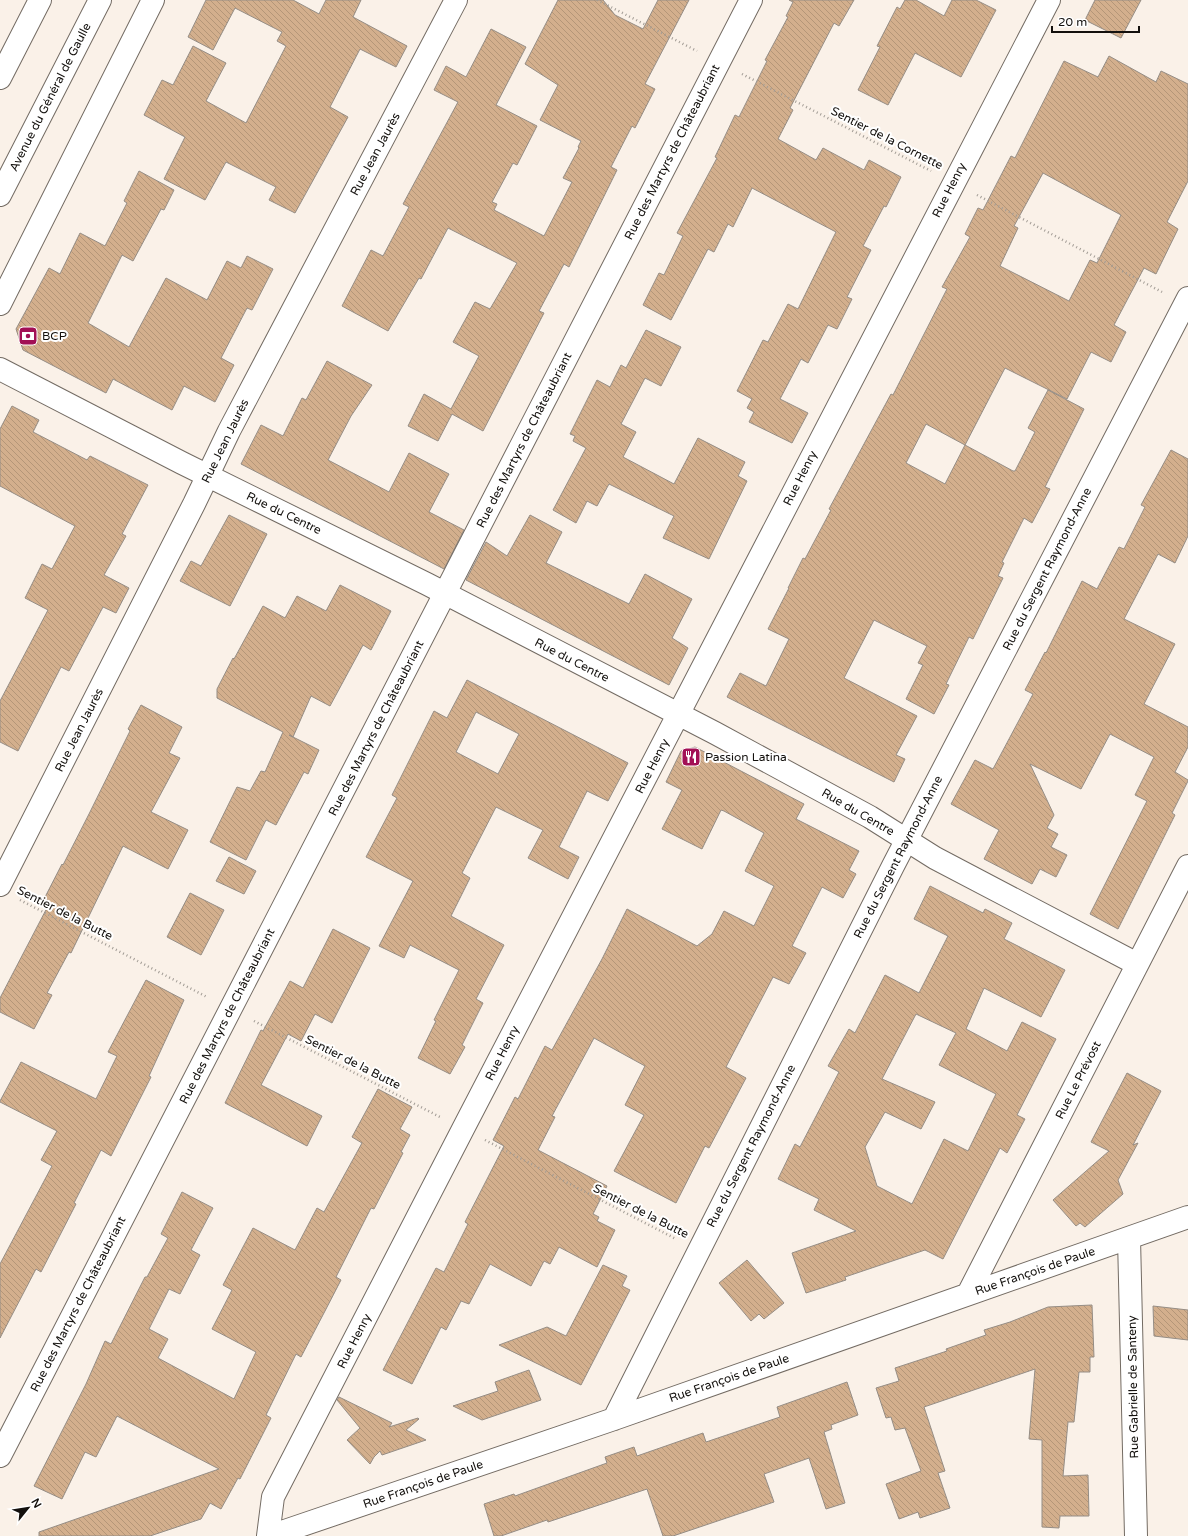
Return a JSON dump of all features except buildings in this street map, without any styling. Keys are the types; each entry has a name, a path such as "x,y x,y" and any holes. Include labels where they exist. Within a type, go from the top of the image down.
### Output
{"street":[{"path":"0,78 40,0"},
{"name":"Avenue du Général de Gaulle","path":"0,195 100,0"},
{"path":"0,304 153,0"},
{"name":"Rue Jean Jaurès","path":"7,891 229,431 456,0"},
{"name":"Rue des Martyrs de Châteaubriant","path":"0,1456 751,0"},
{"name":"Rue Henry","path":"269,1536 273,1497 1049,0"},
{"name":"Rue du Sergent Raymond-Anne","path":"614,1418 907,840 1188,298"},
{"name":"Rue du Centre","path":"0,369 445,594 678,714 870,817 935,858 1138,964"},
{"name":"Rue Le Prévost","path":"968,1294 1188,866"},
{"name":"Rue François de Paule","path":"269,1536 614,1418 1188,1217"},
{"name":"Rue Gabrielle de Santeny","path":"1129,1238 1136,1536"}],"path":[{"name":"Sentier de la Cornette","path":"597,0 954,182 1165,293 1176,320"},
{"name":"Sentier de la Butte","path":"7,891 230,1009 698,1250"}],"place":[{"name":"BCP","path":"28,336"},
{"name":"Passion Latina","path":"691,757"}]}
